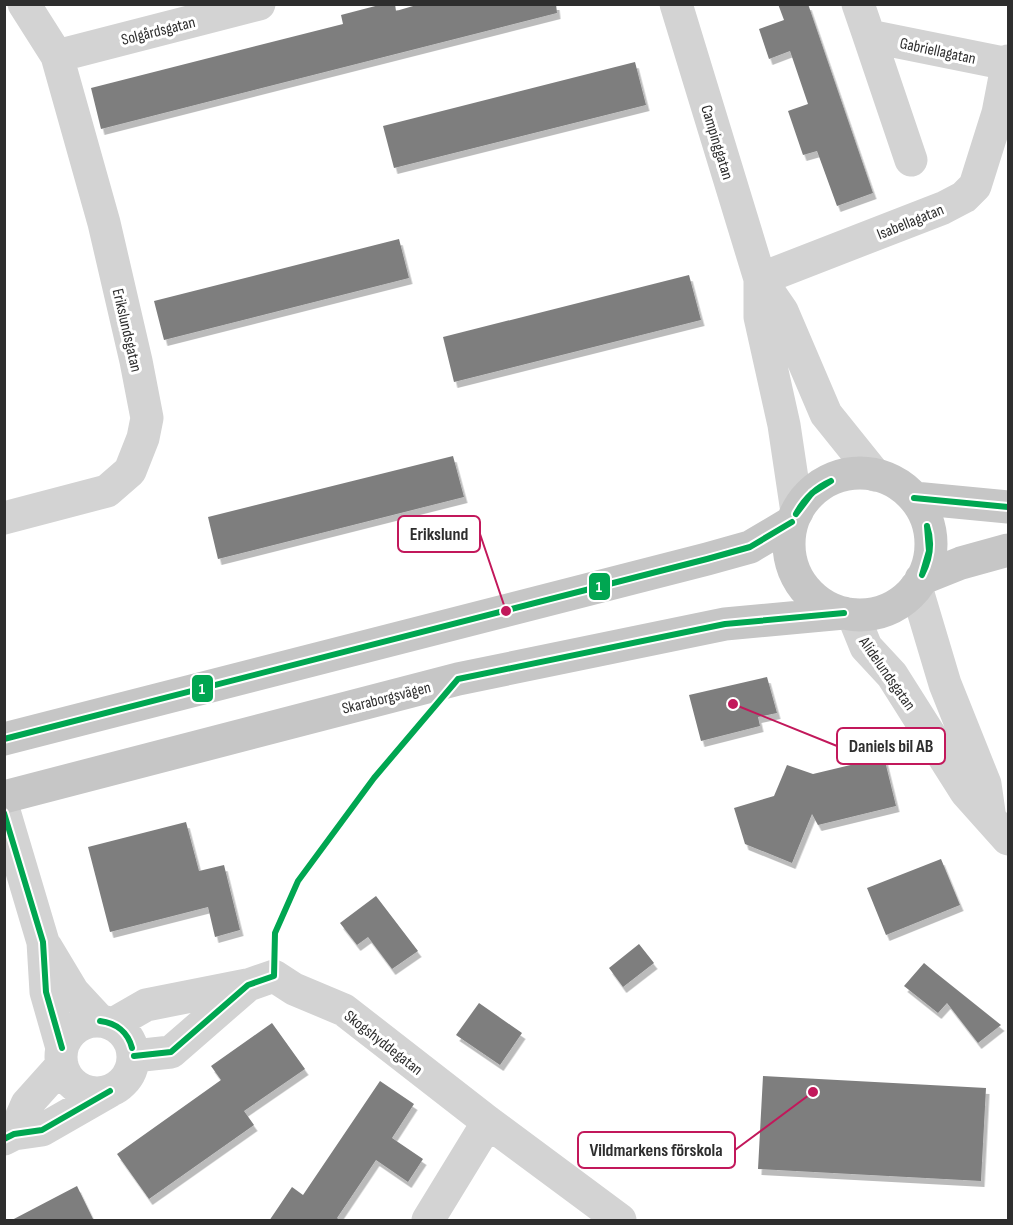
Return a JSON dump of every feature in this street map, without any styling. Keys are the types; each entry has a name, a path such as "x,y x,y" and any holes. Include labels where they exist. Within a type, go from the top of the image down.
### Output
{"main road":[{"path":"852,474 875,475 896,483 914,498 926,520 930,538 929,556 918,583 903,600 888,609 870,614 848,614 818,601 810,594 796,575 789,542 794,517 801,504 815,489 832,479 852,474"},
{"path":"914,498 1008,507"},
{"path":"4,739 750,547 794,517"},
{"path":"918,583 961,563 1008,550"},
{"name":"Skaraborgsvägen","path":"4,797 458,679 725,624 848,614"}],"street":[{"name":"Erikslundsgatan","path":"4,518 107,491 130,471 143,438 147,418 104,223 57,56 24,4"},
{"name":"Solgårdsgatan","path":"57,56 259,4"},
{"name":"Campinggatan","path":"676,4 760,279 760,317 784,425 794,517"},
{"name":"Gabriellagatan","path":"858,4 911,160"},
{"name":"Gabriellagatan","path":"869,36 1008,63"},
{"name":"Isabellagatan","path":"760,279 943,208 964,197 975,186 1003,112 1008,63"},
{"name":"Campinggatan","path":"760,279 783,310 826,414 875,475"},
{"name":"Alidelundsgatan","path":"918,583 945,684 985,784 999,828"},
{"name":"Alidelundsgatan","path":"848,614 866,647 892,675 966,792 999,828"},
{"path":"4,811 17,892 43,942 73,992 106,1022 124,1032 131,1043 134,1056 130,1073 125,1081 110,1091 42,1130 9,1137"},
{"path":"43,942 46,992 67,1076 75,1085 86,1091 98,1093 110,1091"},
{"name":"Skogshyddegatan","path":"134,1056 171,1052 248,985 274,976 294,988 340,1007 620,1221"},
{"path":"9,1137 27,1104 62,1057 67,1036 76,1028 87,1022 106,1022 146,1005 248,985"},
{"path":"428,1221 488,1122"}],"building":[{"path":"383,4 395,4 396,11 420,4 556,4 557,13 101,129 91,88 343,24 341,15"},
{"path":"778,4 808,4 873,193 837,206 817,151 803,155 788,111 808,104 790,51 769,59 759,29 784,20"},
{"path":"635,62 646,105 394,168 383,126"},
{"path":"399,239 409,278 164,340 154,301"},
{"path":"689,275 701,320 454,382 443,337"},
{"path":"453,456 464,497 218,559 208,517"},
{"path":"767,677 777,713 758,717 760,726 701,741 689,695"},
{"path":"884,757 896,806 818,825 812,814 792,863 745,844 734,808 774,796 787,765 813,774"},
{"path":"186,822 199,871 224,865 240,930 215,937 208,907 110,932 88,847"},
{"path":"941,859 960,905 886,935 867,888"},
{"path":"376,896 418,951 392,969 368,937 357,945 340,923"},
{"path":"639,944 654,963 623,987 609,968"},
{"path":"924,963 1001,1025 978,1043 947,1003 938,1013 904,986"},
{"path":"479,1003 522,1033 500,1065 456,1035"},
{"path":"272,1023 305,1069 244,1111 254,1125 149,1199 117,1154 221,1080 211,1066"},
{"path":"763,1076 986,1088 981,1181 758,1169"},
{"path":"380,1081 414,1104 392,1138 423,1159 408,1182 376,1160 337,1218 341,1221 269,1221 292,1187 303,1195"},
{"path":"77,1186 94,1221 10,1221"}],"transit line":[{"name":"1","path":"796,514 810,494 831,481"},
{"name":"1","path":"796,514 812,493 831,481"},
{"name":"1","path":"914,498 1008,507"},
{"name":"1","path":"4,739 707,559 750,547 792,522"},
{"name":"1","path":"922,575 929,551 927,526"},
{"name":"1","path":"922,575 930,551 927,526"},
{"name":"1","path":"134,1056 171,1052 248,985 274,976 275,933 298,881 374,778 458,679 725,624 844,613"},
{"name":"1","path":"4,813 43,942 46,992 62,1048"},
{"name":"1","path":"100,1021 121,1029 128,1037 132,1048"},
{"name":"1","path":"4,1139 14,1134 42,1130 110,1091"}],"place":[{"name":"Erikslund","path":"506,611"},
{"name":"Daniels bil AB","path":"733,704"},
{"name":"Vildmarkens förskola","path":"813,1092"}]}
